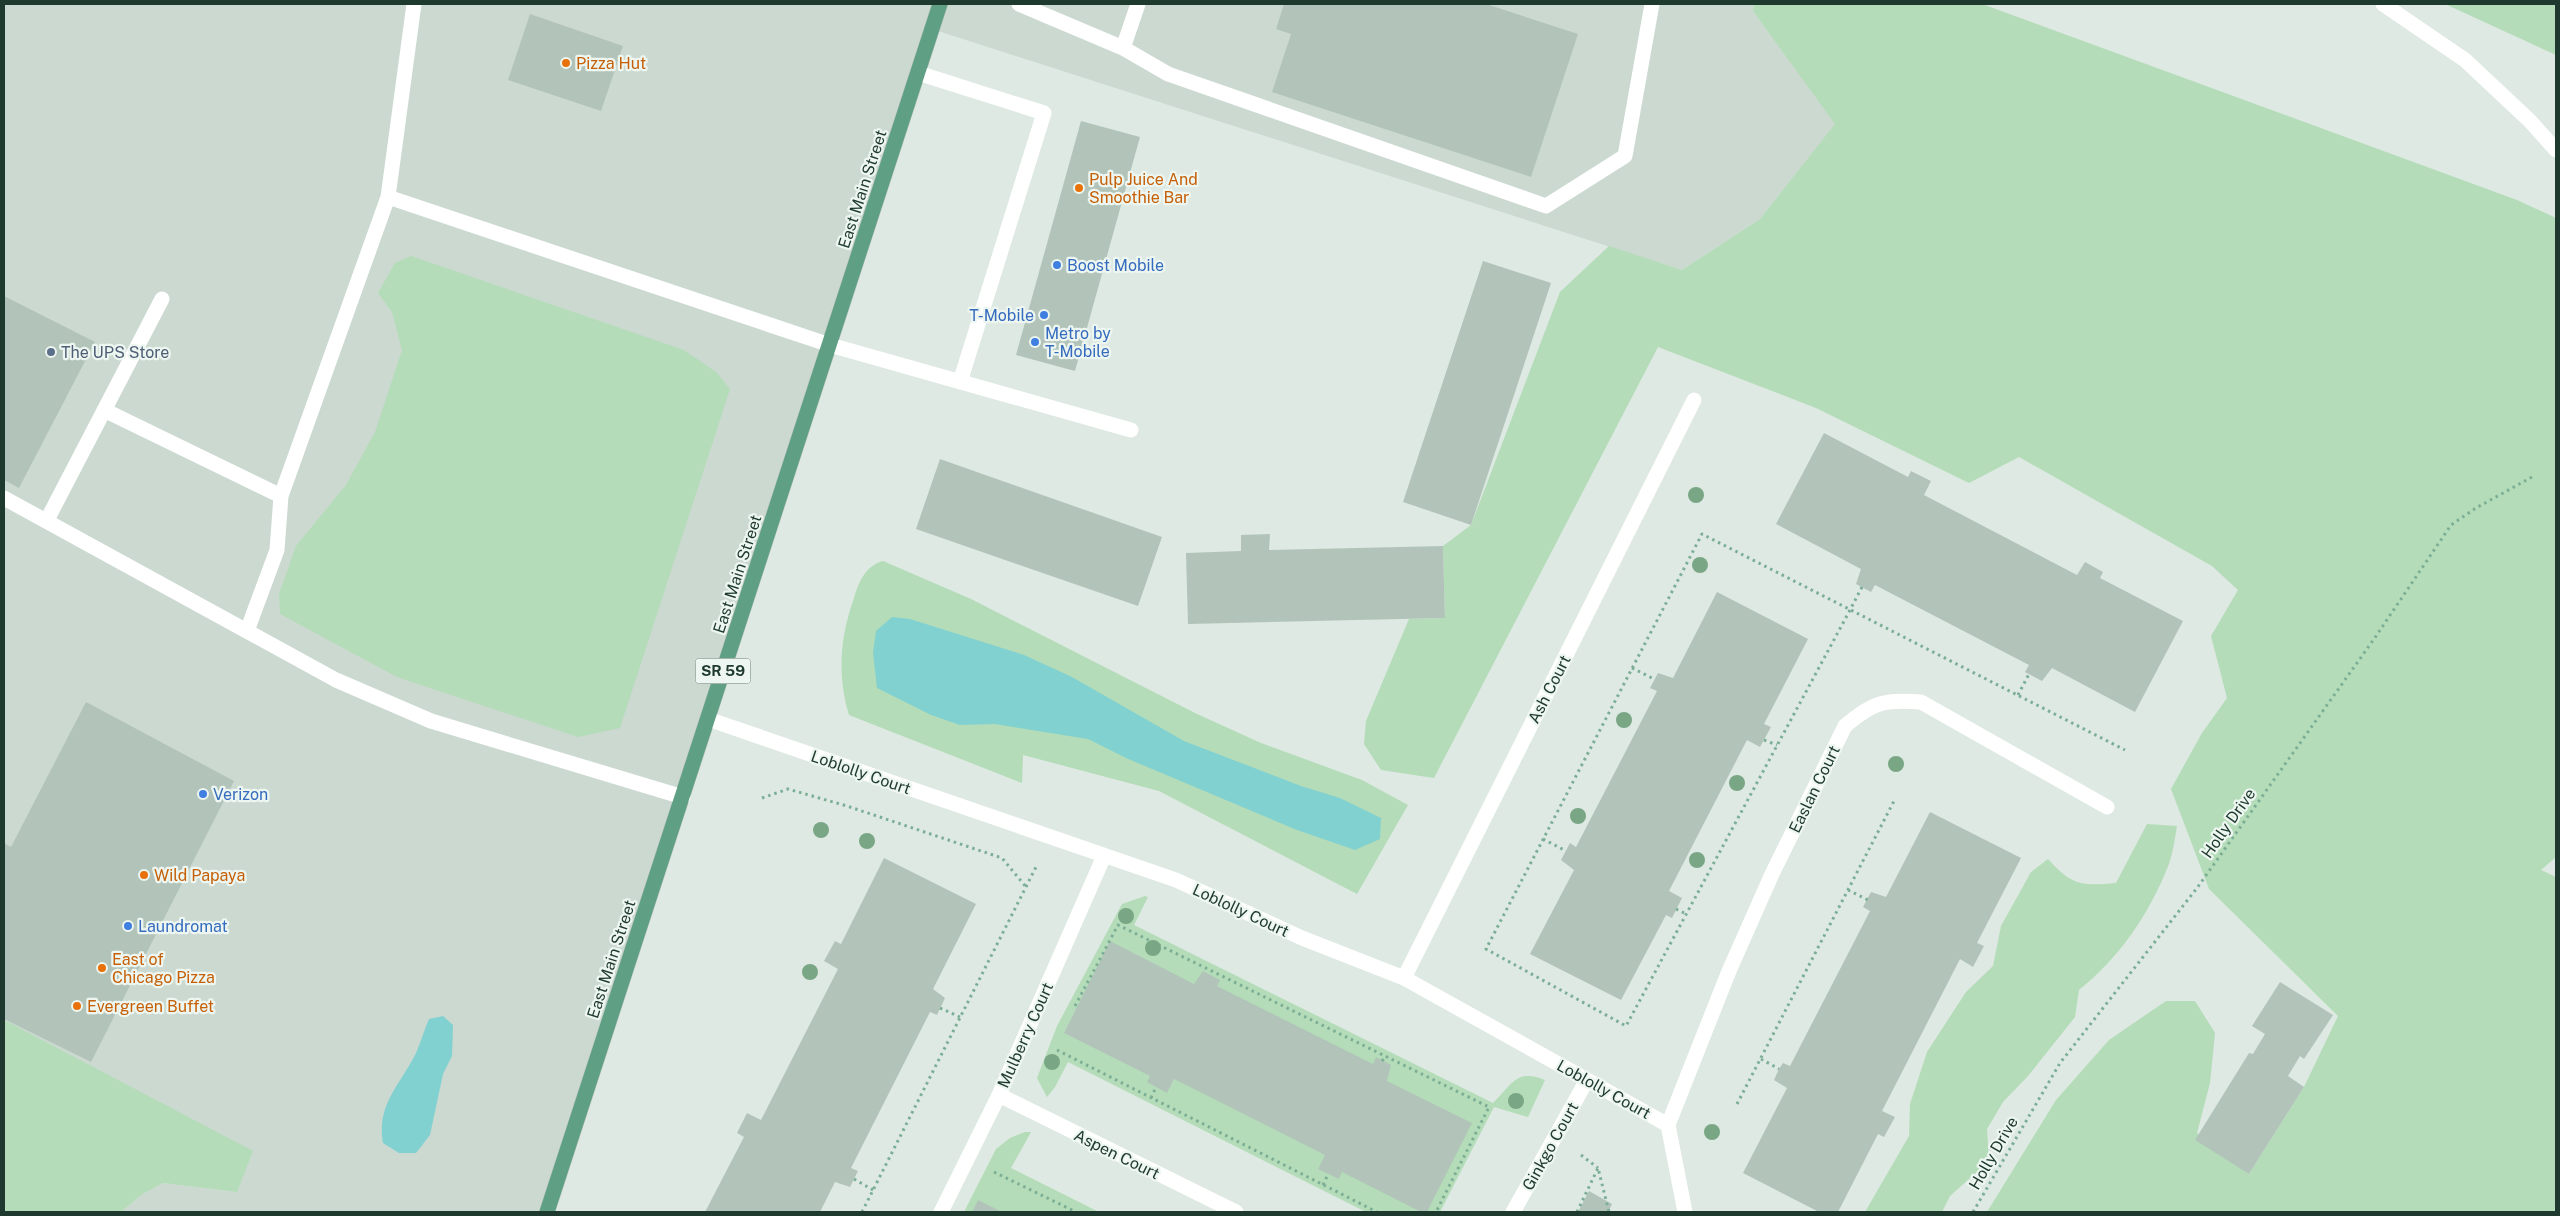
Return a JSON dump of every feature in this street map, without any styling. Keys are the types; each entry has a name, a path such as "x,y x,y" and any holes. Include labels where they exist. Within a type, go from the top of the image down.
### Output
{"main road":[{"name":"East Main Street","path":"547,1212 940,4"}],"lane":[{"path":"247,631 277,550 282,496 388,197 414,4"},
{"path":"1019,4 1122,48 1168,74 1546,206 1624,156 1652,4"},
{"path":"1122,48 1138,4"},
{"path":"2382,4 2465,60 2530,121 2556,150"},
{"path":"918,73 1044,112 960,382"},
{"path":"388,197 830,345 1131,430"},
{"path":"47,520 162,299"},
{"name":"Ash Court","path":"1404,978 1694,400"},
{"path":"104,410 282,496"},
{"path":"4,498 336,680 431,721 683,797"},
{"name":"Easlan Court","path":"1668,1125 1729,971 1772,874 1845,726 1862,710 1891,699 1921,702 2106,807"},
{"name":"Loblolly Court","path":"708,719 1176,880 1302,938 1404,978 1668,1125 1685,1212"},
{"name":"Mulberry Court","path":"941,1212 999,1095 1104,856"},
{"name":"Ginkgo Court","path":"1513,1212 1587,1080"},
{"name":"Aspen Court","path":"999,1095 1236,1212"}],"path":[{"name":"Holly Drive","path":"1973,1212 2060,1063 2197,888 2374,639 2451,525 2476,508 2532,477"},
{"path":"1862,587 1850,610 1626,1026 1486,949 1702,534 1850,610 2018,696 2125,750"},
{"path":"1632,668 1652,678"},
{"path":"2018,696 2029,674"},
{"path":"1764,740 1777,745"},
{"path":"762,798 788,789 847,806 1002,858 1026,887"},
{"path":"1737,1104 1894,801"},
{"path":"1543,839 1566,851"},
{"path":"862,1212 1038,864"},
{"path":"1848,890 1868,900"},
{"path":"1676,909 1686,914"},
{"path":"1071,1013 1118,925 1214,974 1489,1107 1436,1212"},
{"path":"940,1008 960,1017"},
{"path":"1057,1050 1377,1212"},
{"path":"1382,1061 1386,1056"},
{"path":"1760,1059 1780,1069"},
{"path":"1151,1098 1156,1087"},
{"path":"1578,1153 1598,1168 1609,1212"},
{"path":"1576,1212 1598,1168"},
{"path":"992,1170 1076,1212"},
{"path":"1323,1185 1328,1174"},
{"path":"854,1179 873,1190"}],"shaded area":[{"path":"4,4 1754,4 1753,11 1836,124 1760,219 1682,270 932,29 547,1212 121,1212 141,1195 163,1183 237,1192 4,1025"}],"green space":[{"path":"1754,4 1982,4 2517,200 2556,218 2556,857 2541,870 2556,877 2556,1212 1987,1212 2056,1100 2109,1040 2166,1001 2195,1001 2215,1033 2210,1083 2197,1133 2249,1174 2304,1087 2338,1016 2209,889 2171,789 2202,733 2227,698 2211,636 2238,590 2212,566 2019,457 1969,483 1816,408 1658,347 1434,778 1381,770 1364,744 1366,721 1409,619 1445,618 1443,546 1471,525 1560,292 1609,246 1682,270 1760,219 1835,124 1753,11"},
{"path":"2445,4 2556,4 2556,55"},
{"path":"411,256 684,350 716,372 730,389 620,728 578,737 397,677 280,614 279,594 296,546 346,485 375,432 402,350 392,312 378,293 395,263"},
{"path":"883,561 971,599 1195,713 1261,743 1362,780 1408,805 1357,894 1159,791 1023,755 1022,783 849,715 843,685 842,656 849,613 864,575 877,563"},
{"path":"2147,824 2177,826 2169,864 2161,882 2143,917 2121,948 2079,990 2075,1017 2028,1076 2003,1102 1987,1129 1989,1161 1950,1196 1942,1212 1865,1212 1909,1136 1910,1104 1927,1052 1966,992 1993,966 2001,926 2031,872 2048,859 2064,875 2078,882 2086,884 2116,883"},
{"path":"1145,896 1148,897 1134,925 1493,1103 1515,1080 1521,1077 1535,1077 1545,1080 1528,1117 1494,1107 1440,1212 1366,1212 1068,1062 1055,1087 1047,1097 1037,1078 1057,1026 1122,904"},
{"path":"4,1020 253,1151 237,1192 163,1183 141,1195 121,1212 4,1212"},
{"path":"1025,1132 1031,1132 1011,1168 1099,1212 964,1212 996,1149 1010,1138"}],"water":[{"path":"892,617 910,619 1024,655 1072,677 1184,741 1301,786 1340,798 1381,818 1380,839 1355,850 1297,830 1126,758 1088,739 995,724 960,725 931,715 877,688 873,653 876,631"},
{"path":"443,1016 453,1025 452,1056 443,1074 430,1135 416,1153 399,1153 383,1143 382,1129 386,1106 416,1053 429,1019"}],"building":[{"path":"1284,4 1486,4 1578,34 1531,177 1272,92 1291,34 1276,29"},
{"name":"Pizza Hut","path":"530,14 623,46 601,111 508,80"},
{"path":"1081,121 1140,137 1075,371 1016,355"},
{"path":"1483,261 1551,283 1471,525 1403,502"},
{"path":"4,296 95,342 19,488 4,480"},
{"path":"1824,433 1908,477 1911,471 1931,481 1924,495 2077,575 2085,562 2103,572 2100,578 2183,621 2135,712 2052,668 2042,681 2025,672 2029,665 1875,585 1871,592 1856,584 1861,569 1776,524"},
{"path":"940,459 1162,537 1138,606 916,529"},
{"path":"1270,534 1269,550 1443,546 1445,618 1188,624 1186,553 1241,551 1241,535"},
{"path":"1717,592 1808,639 1764,724 1771,727 1760,747 1747,740 1669,891 1682,898 1672,918 1666,915 1621,1000 1530,954 1574,870 1561,860 1570,843 1576,847 1657,691 1650,688 1658,673 1673,678"},
{"path":"86,702 234,781 91,1062 4,1019 4,843 11,847"},
{"path":"1930,812 2021,858 1977,943 1984,946 1973,967 1960,959 1882,1111 1895,1117 1884,1137 1878,1134 1838,1212 1819,1212 1743,1173 1787,1088 1774,1080 1779,1069 1783,1063 1790,1066 1870,911 1863,907 1871,892 1886,897"},
{"path":"884,858 976,904 933,989 945,998 937,1015 930,1012 851,1168 858,1171 850,1187 835,1182 820,1212 705,1212 744,1137 737,1133 747,1113 761,1120 838,969 824,961 835,941 841,944"},
{"path":"1110,941 1194,984 1203,971 1220,980 1217,986 1373,1064 1376,1057 1391,1065 1387,1081 1472,1123 1427,1212 1421,1212 1342,1172 1339,1179 1318,1169 1325,1155 1174,1079 1167,1093 1147,1082 1150,1076 1064,1033"},
{"path":"2280,982 2333,1015 2304,1059 2300,1056 2288,1076 2304,1087 2249,1174 2195,1140 2249,1053 2253,1054 2265,1034 2252,1026"},
{"path":"1589,1191 1612,1204 1608,1212 1578,1212"},
{"path":"978,1200 1002,1212 972,1212"}],"place":[{"name":"Pizza Hut","path":"566,63"},
{"name":"Pulp Juice And Smoothie Bar","path":"1079,188"},
{"name":"Boost Mobile","path":"1057,265"},
{"name":"T-Mobile","path":"1044,315"},
{"name":"Metro by T-Mobile","path":"1035,342"},
{"name":"The UPS Store","path":"51,352"},
{"name":"Verizon","path":"203,794"},
{"name":"Wild Papaya","path":"144,875"},
{"name":"Laundromat","path":"128,926"},
{"name":"East of Chicago Pizza","path":"102,968"},
{"name":"Evergreen Buffet","path":"77,1006"}]}
